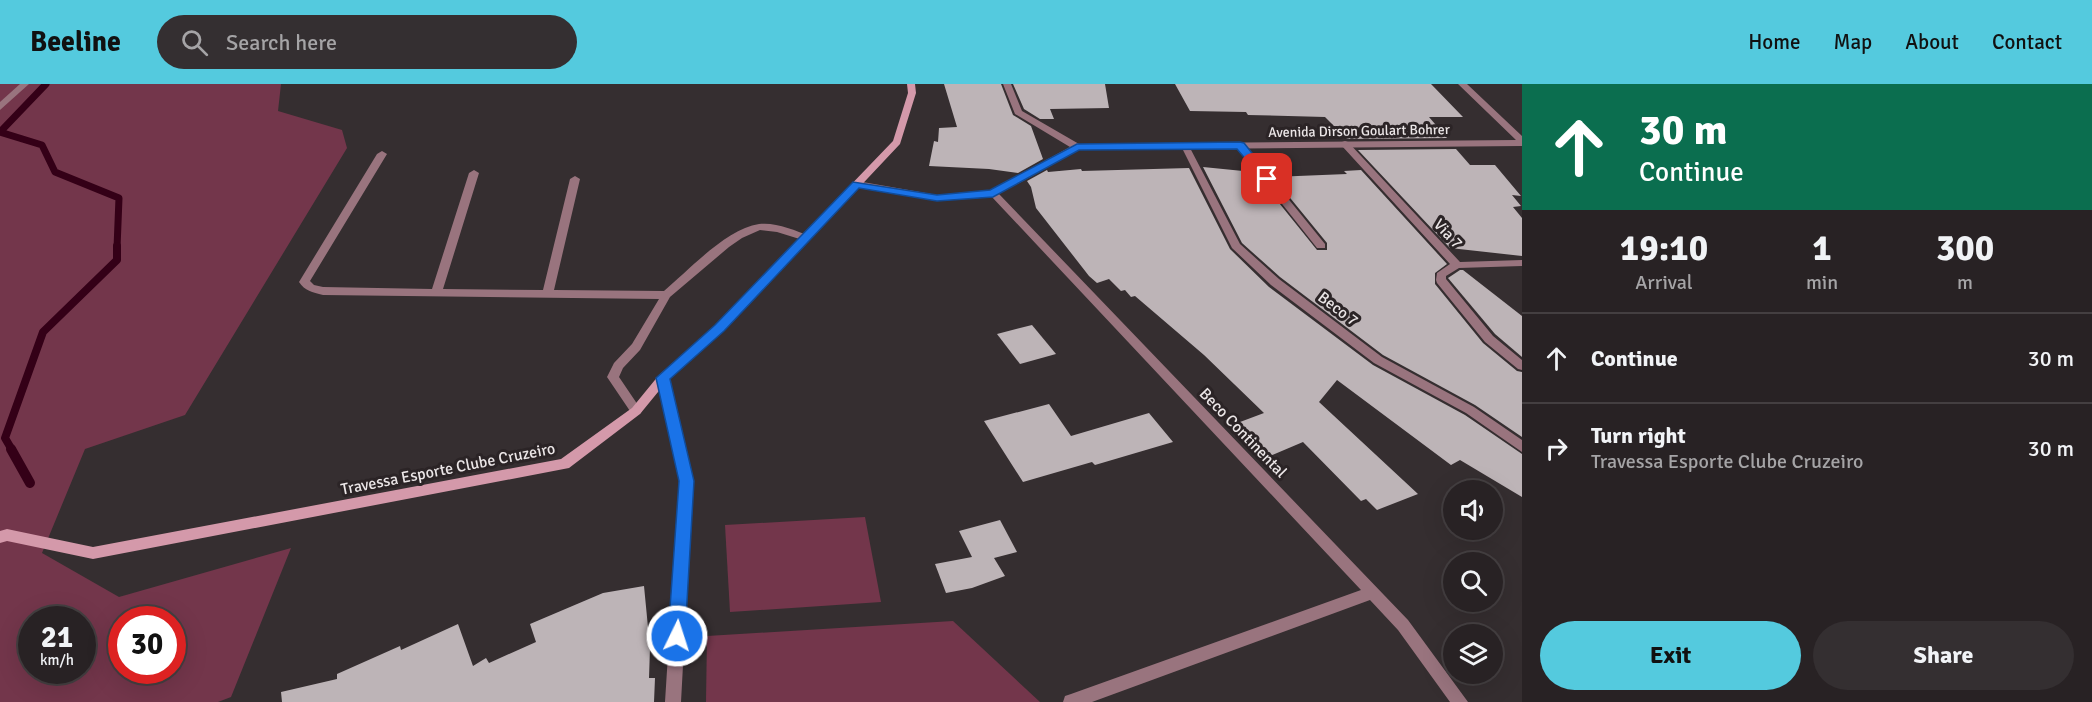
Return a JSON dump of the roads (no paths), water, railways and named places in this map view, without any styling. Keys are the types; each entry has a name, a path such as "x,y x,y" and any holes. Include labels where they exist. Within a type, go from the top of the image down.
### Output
{"street":[{"path":"0,107 25,84"},
{"name":"Travessa Esporte Clube Cruzeiro","path":"0,537 7,535 93,553 564,464 636,411 663,378 720,328 897,142 912,93 910,84"},
{"path":"1007,84 1018,112 1077,147"},
{"path":"1462,84 1522,142"},
{"name":"Avenida Dirson Goulart Bohrer","path":"993,193 1077,147 1522,142"},
{"name":"Via 7","path":"1345,144 1457,265 1446,270 1441,275 1442,280 1489,339 1522,366"},
{"name":"Beco 7","path":"1185,146 1236,246 1275,282 1378,360 1470,410 1522,447"},
{"path":"1240,146 1321,246"},
{"path":"382,154 304,282 310,288 323,291 666,295"},
{"path":"436,293 474,173"},
{"path":"548,295 575,179"},
{"path":"857,184 937,198 993,193"},
{"name":"Beco Continental","path":"993,193 1403,625 1460,702"},
{"path":"636,411 613,377 618,366 636,347 666,295 742,232 759,227 775,228 806,238"},
{"path":"1457,265 1522,263"},
{"path":"663,378 686,481 673,702"},
{"path":"1071,702 1372,593"}],"waterway":[{"path":"46,84 0,132 42,145 55,172 119,198 117,248"},
{"path":"12,450 5,438 43,332 117,260 117,248"},
{"path":"11,449 30,483"}]}
